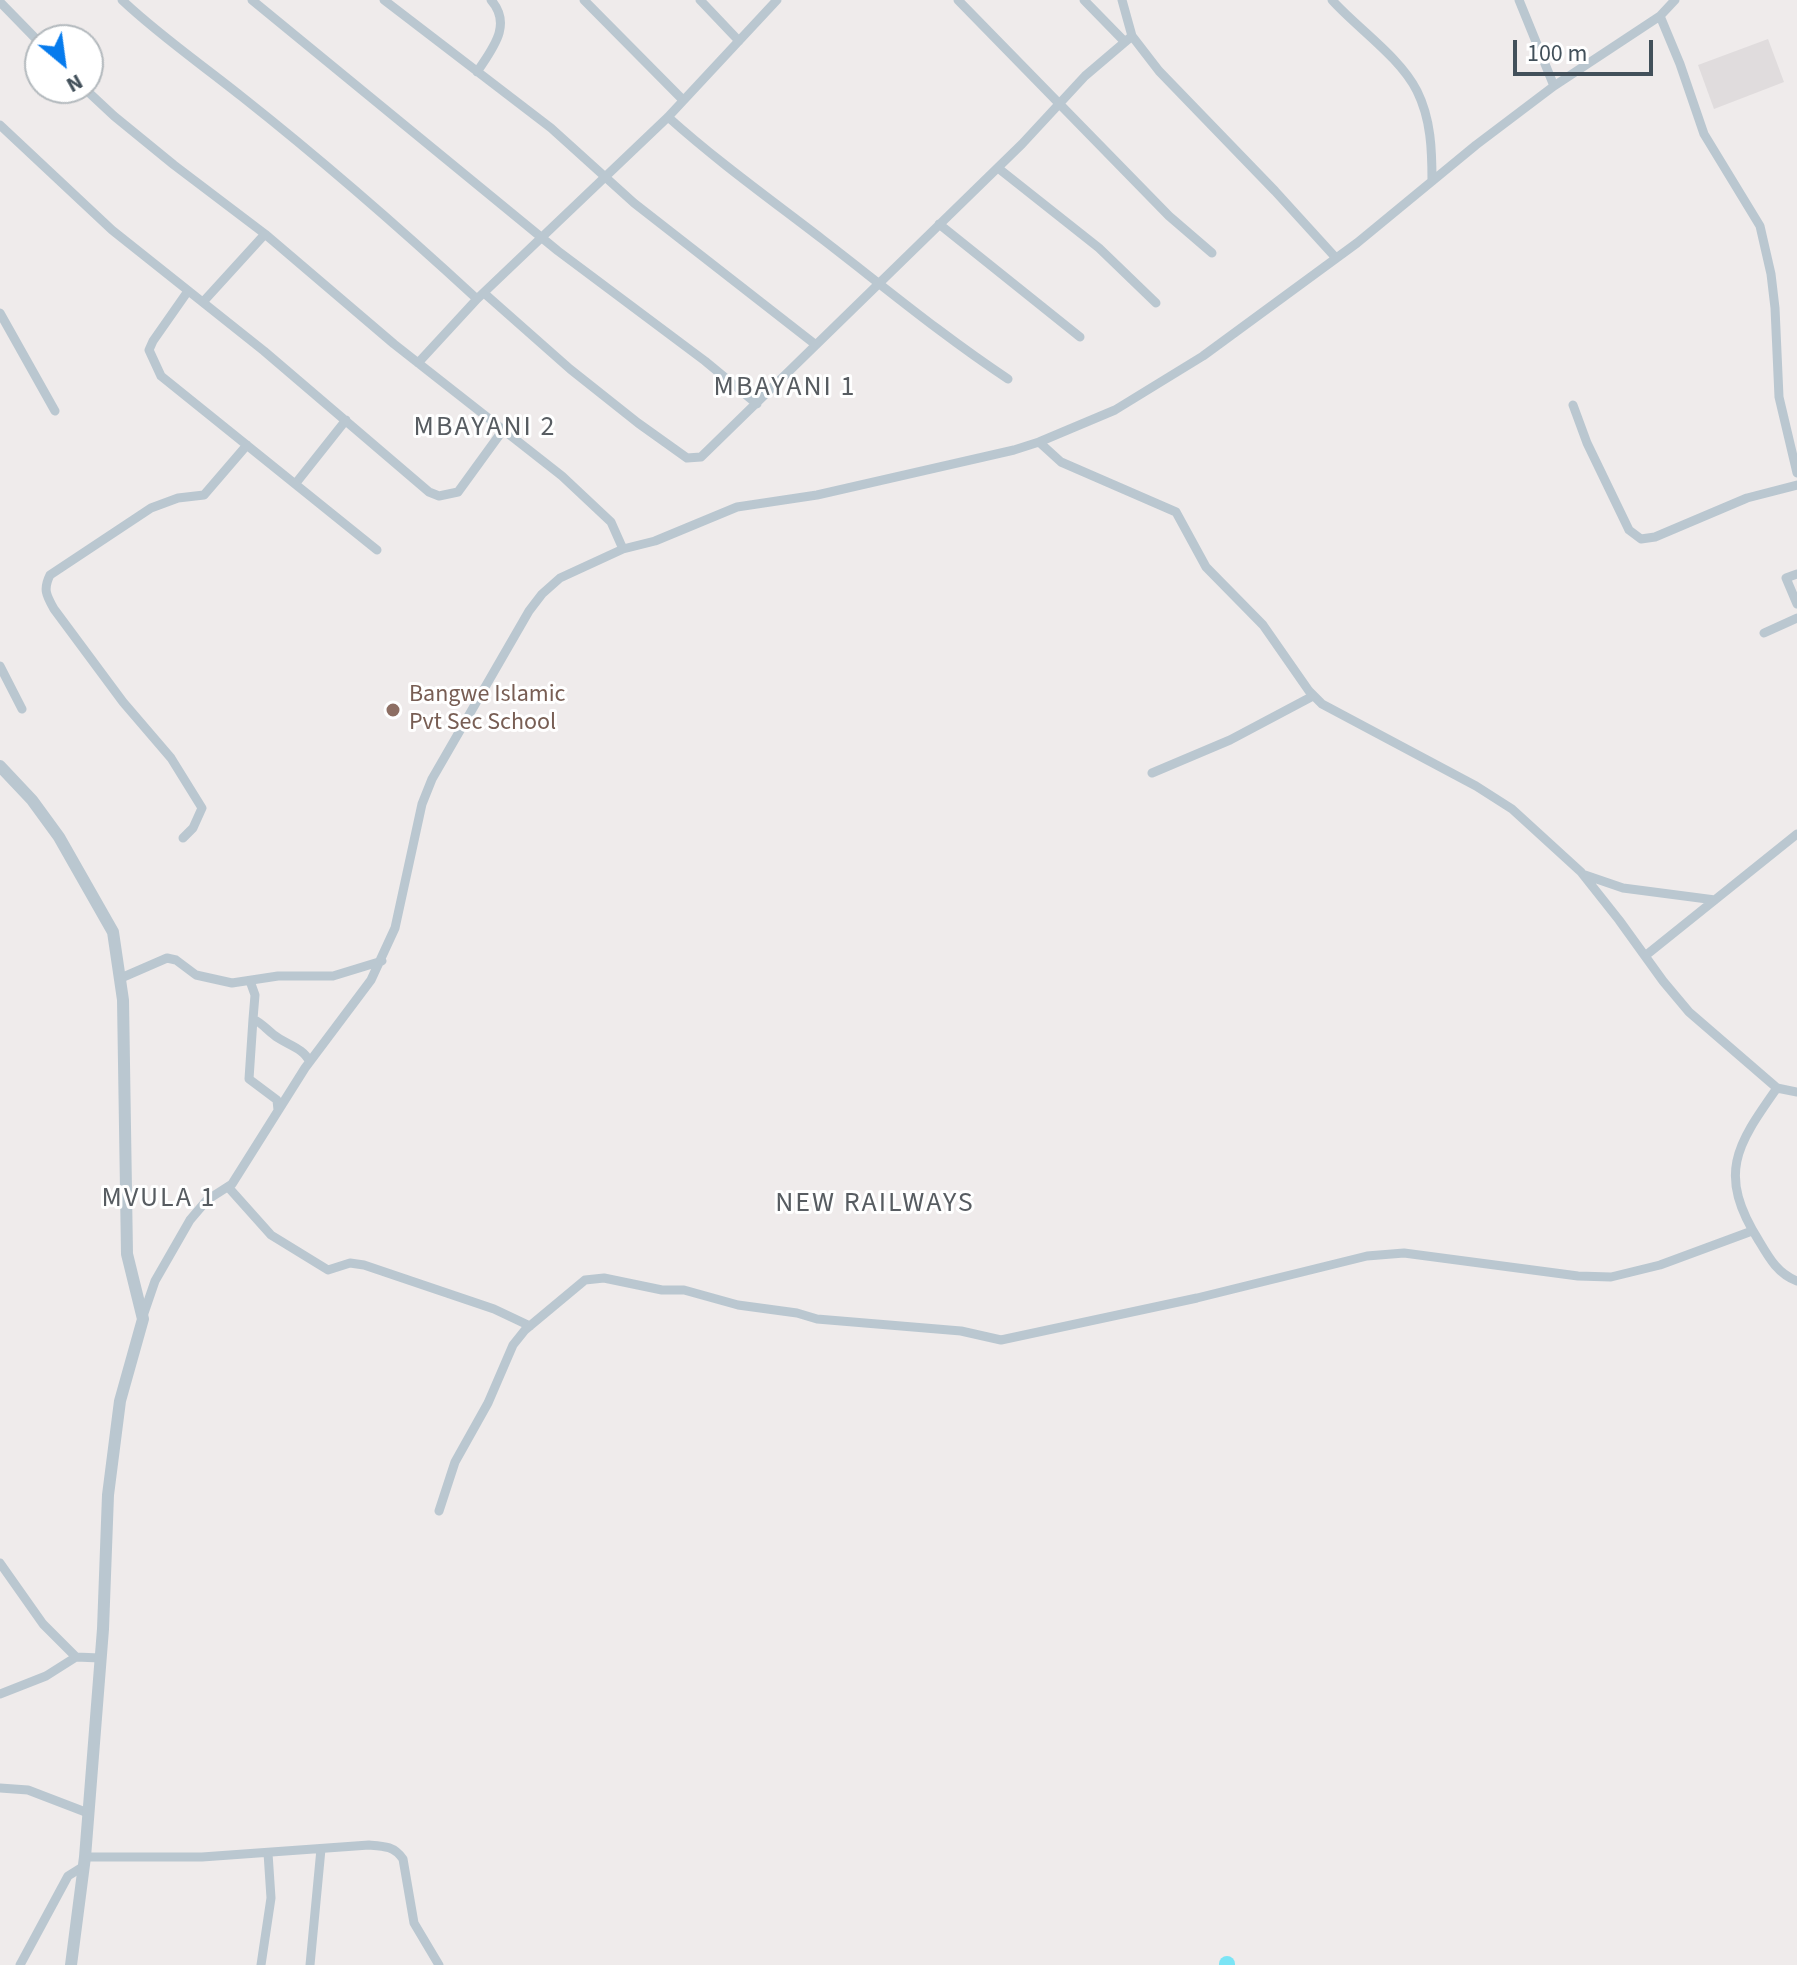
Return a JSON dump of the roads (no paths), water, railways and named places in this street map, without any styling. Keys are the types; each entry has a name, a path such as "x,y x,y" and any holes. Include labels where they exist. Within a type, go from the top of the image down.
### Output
{"street":[{"path":"122,0 570,369 687,458 695,460 707,454 998,168 1059,103 1128,39"},
{"path":"252,0 542,237 757,404"},
{"path":"384,0 551,128 634,203 816,345"},
{"path":"477,72 500,36 501,14 491,0"},
{"path":"584,0 683,100"},
{"path":"700,0 739,41"},
{"path":"418,363 480,296 668,117 777,0"},
{"path":"958,0 1169,216 1212,253"},
{"path":"1084,0 1128,39 1266,180 1336,258"},
{"path":"1122,0 1128,39"},
{"path":"1332,0 1393,61 1416,90 1432,142 1432,181"},
{"path":"1519,0 1554,86"},
{"path":"71,1965 88,1813 113,1449 122,1391 155,1281 190,1220 207,1200 229,1188 309,1061 362,996 382,961 395,928 426,792 529,611 542,594 560,578 623,549 655,541 747,504 817,495 1039,442 1115,410 1237,332 1554,86 1660,16 1675,0"},
{"path":"0,2 24,27"},
{"path":"1660,16 1704,134 1760,226 1775,308 1779,397 1797,473"},
{"path":"101,104 598,507 615,528 623,549"},
{"path":"668,117 747,183 951,341 1008,379"},
{"path":"0,125 112,230 346,420 429,492 439,496 458,492 503,430"},
{"path":"998,168 1099,248 1156,303"},
{"path":"939,224 1080,337"},
{"path":"203,302 265,234"},
{"path":"188,291 149,350 166,382 377,550"},
{"path":"0,313 55,411"},
{"path":"1573,405 1587,443 1624,520 1633,535 1641,539 1655,537 1747,498 1797,485"},
{"path":"296,483 346,420"},
{"path":"1039,442 1061,462 1176,512 1206,567 1263,625 1313,696 1335,713 1495,797 1581,872 1689,1012 1777,1088 1797,1092"},
{"path":"183,838 193,828 202,808 171,758 123,702 54,609 47,598 45,586 50,575 140,514 178,498 204,495 247,445"},
{"path":"1797,574 1786,578 1797,604"},
{"path":"1764,633 1797,618"},
{"path":"0,666 22,709"},
{"path":"1152,773 1249,731 1313,696"},
{"path":"0,766 32,800 59,837 113,932 121,978 127,1254 143,1319"},
{"path":"1645,956 1797,834"},
{"path":"1581,872 1623,888 1715,900"},
{"path":"121,978 167,958 176,960 196,975 232,983 278,976 333,976 382,961"},
{"path":"250,981 255,995 249,1079 277,1100 278,1110"},
{"path":"253,1019 281,1040 306,1053 309,1061"},
{"path":"1777,1088 1755,1120 1735,1161 1735,1190 1752,1231 1777,1269 1797,1281"},
{"path":"229,1188 271,1235 328,1270 350,1263 364,1265 494,1309 530,1326"},
{"path":"439,1511 455,1462 488,1403 513,1345 530,1326 585,1280 604,1278 662,1290 684,1290 738,1305 797,1313 817,1319 961,1331 1001,1340 1197,1298 1367,1256 1404,1253 1578,1276 1611,1277 1660,1265 1752,1231"},
{"path":"0,1563 43,1624 76,1657"},
{"path":"0,1694 46,1676 76,1657 100,1658"},
{"path":"0,1788 28,1790 88,1813"},
{"path":"20,1965 68,1876 84,1862 369,1845 388,1846 403,1859 414,1923 439,1965"},
{"path":"310,1965 321,1849"},
{"path":"261,1965 271,1898 268,1853"}],"place":[{"name":"Bangwe Islamic Pvt Sec School","path":"393,710"}],"district":[{"name":"MBAYANI 1","path":"785,389"},
{"name":"MBAYANI 2","path":"485,429"},
{"name":"MVULA 1","path":"159,1200"},
{"name":"NEW RAILWAYS","path":"875,1205"}]}
